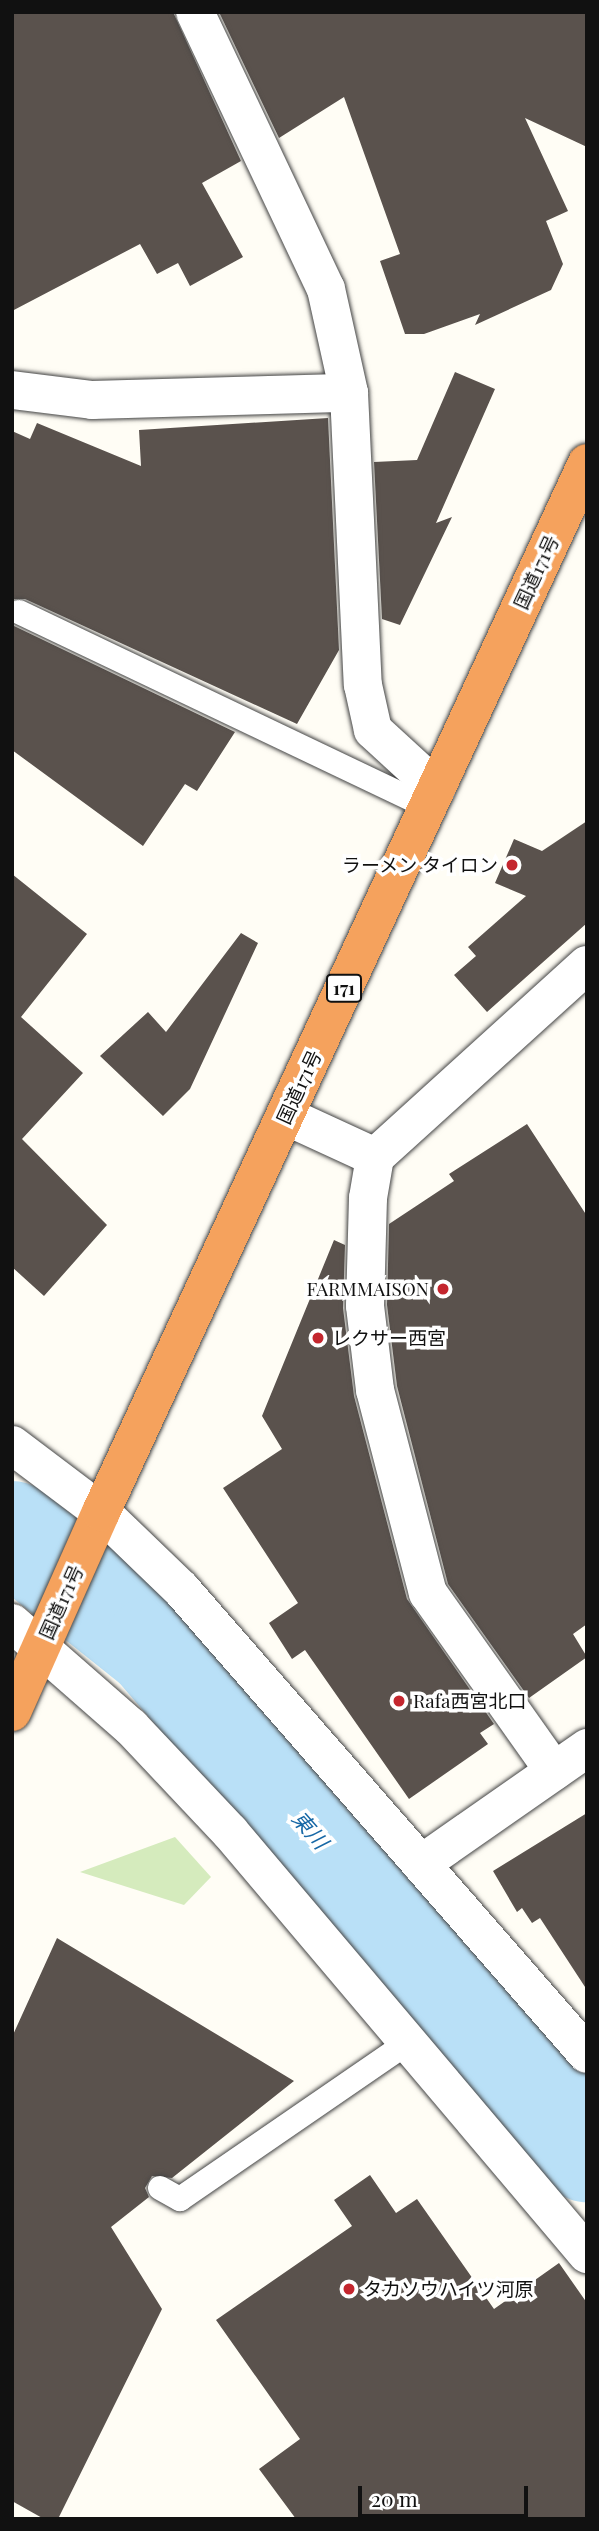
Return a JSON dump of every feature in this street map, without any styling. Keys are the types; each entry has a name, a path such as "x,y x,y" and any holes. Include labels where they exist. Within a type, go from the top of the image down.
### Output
{"highway":[{"name":"国道171号","path":"12,1712 97,1520 586,464"}],"street":[{"path":"195,12 326,289 349,393 363,685 373,730 432,797"},
{"path":"12,390 92,400 349,393"},
{"path":"554,1771 428,1593 375,1390 365,1306 368,1198 375,1157 587,965"},
{"path":"286,1116 375,1157"},
{"path":"12,1445 181,1589 587,2054"},
{"path":"12,1623 47,1636 230,1832 587,2254"},
{"path":"421,1864 587,1748"}],"lane":[{"path":"19,612 432,797"},
{"path":"170,2193 407,2043"}],"green space":[{"path":"175,1837 211,1877 184,1905 80,1872"}],"building":[{"path":"12,12 173,12 241,161 202,183 243,257 190,286 178,263 157,274 140,244 12,311"},
{"path":"219,12 587,12 587,147 525,118 568,211 546,221 563,264 551,290 475,325 480,314 424,334 405,334 380,261 400,254 344,97 279,138"},
{"path":"455,372 495,389 436,523 452,517 400,625 382,619 374,462 417,460"},
{"path":"328,418 339,650 297,724 25,599 12,599 12,431 30,439 37,423 141,466 139,430"},
{"path":"12,625 235,732 197,791 185,784 143,846 12,750"},
{"path":"587,821 587,923 487,1012 454,975 476,956 468,947 526,896 495,883 514,839 542,851"},
{"path":"12,874 87,934 21,1017 83,1073 22,1139 107,1225 44,1296 12,1267"},
{"path":"241,933 258,943 190,1089 163,1116 100,1056 148,1012 166,1032"},
{"path":"527,1124 587,1216 587,1624 573,1634 587,1657 529,1698 448,1584 397,1386 387,1305 389,1224 454,1181 449,1174"},
{"path":"334,1240 345,1245 343,1308 354,1396 407,1599 494,1724 480,1733 488,1744 409,1799 305,1650 292,1659 269,1623 298,1603 223,1488 282,1449 262,1416"},
{"path":"587,1813 587,1990 540,1918 532,1923 522,1908 517,1912 493,1871"},
{"path":"57,1938 294,2081 172,2178 152,2176 145,2188 149,2197 111,2227 162,2309 58,2519 44,2519 12,2501 12,2037"},
{"path":"370,2175 396,2213 417,2199 494,2309 559,2263 587,2303 587,2519 296,2519 259,2469 300,2439 216,2320 352,2226 334,2200"}],"waterway":[{"name":"東川","path":"12,1532 155,1646 587,2151"}],"place":[{"name":"ラーメン タイロン","path":"512,865"},
{"name":"FARMMAISON","path":"443,1289"},
{"name":"レクサー西宮","path":"318,1338"},
{"name":"Rafa西宮北口","path":"399,1701"},
{"name":"タカソウハイツ河原","path":"349,2289"}]}
